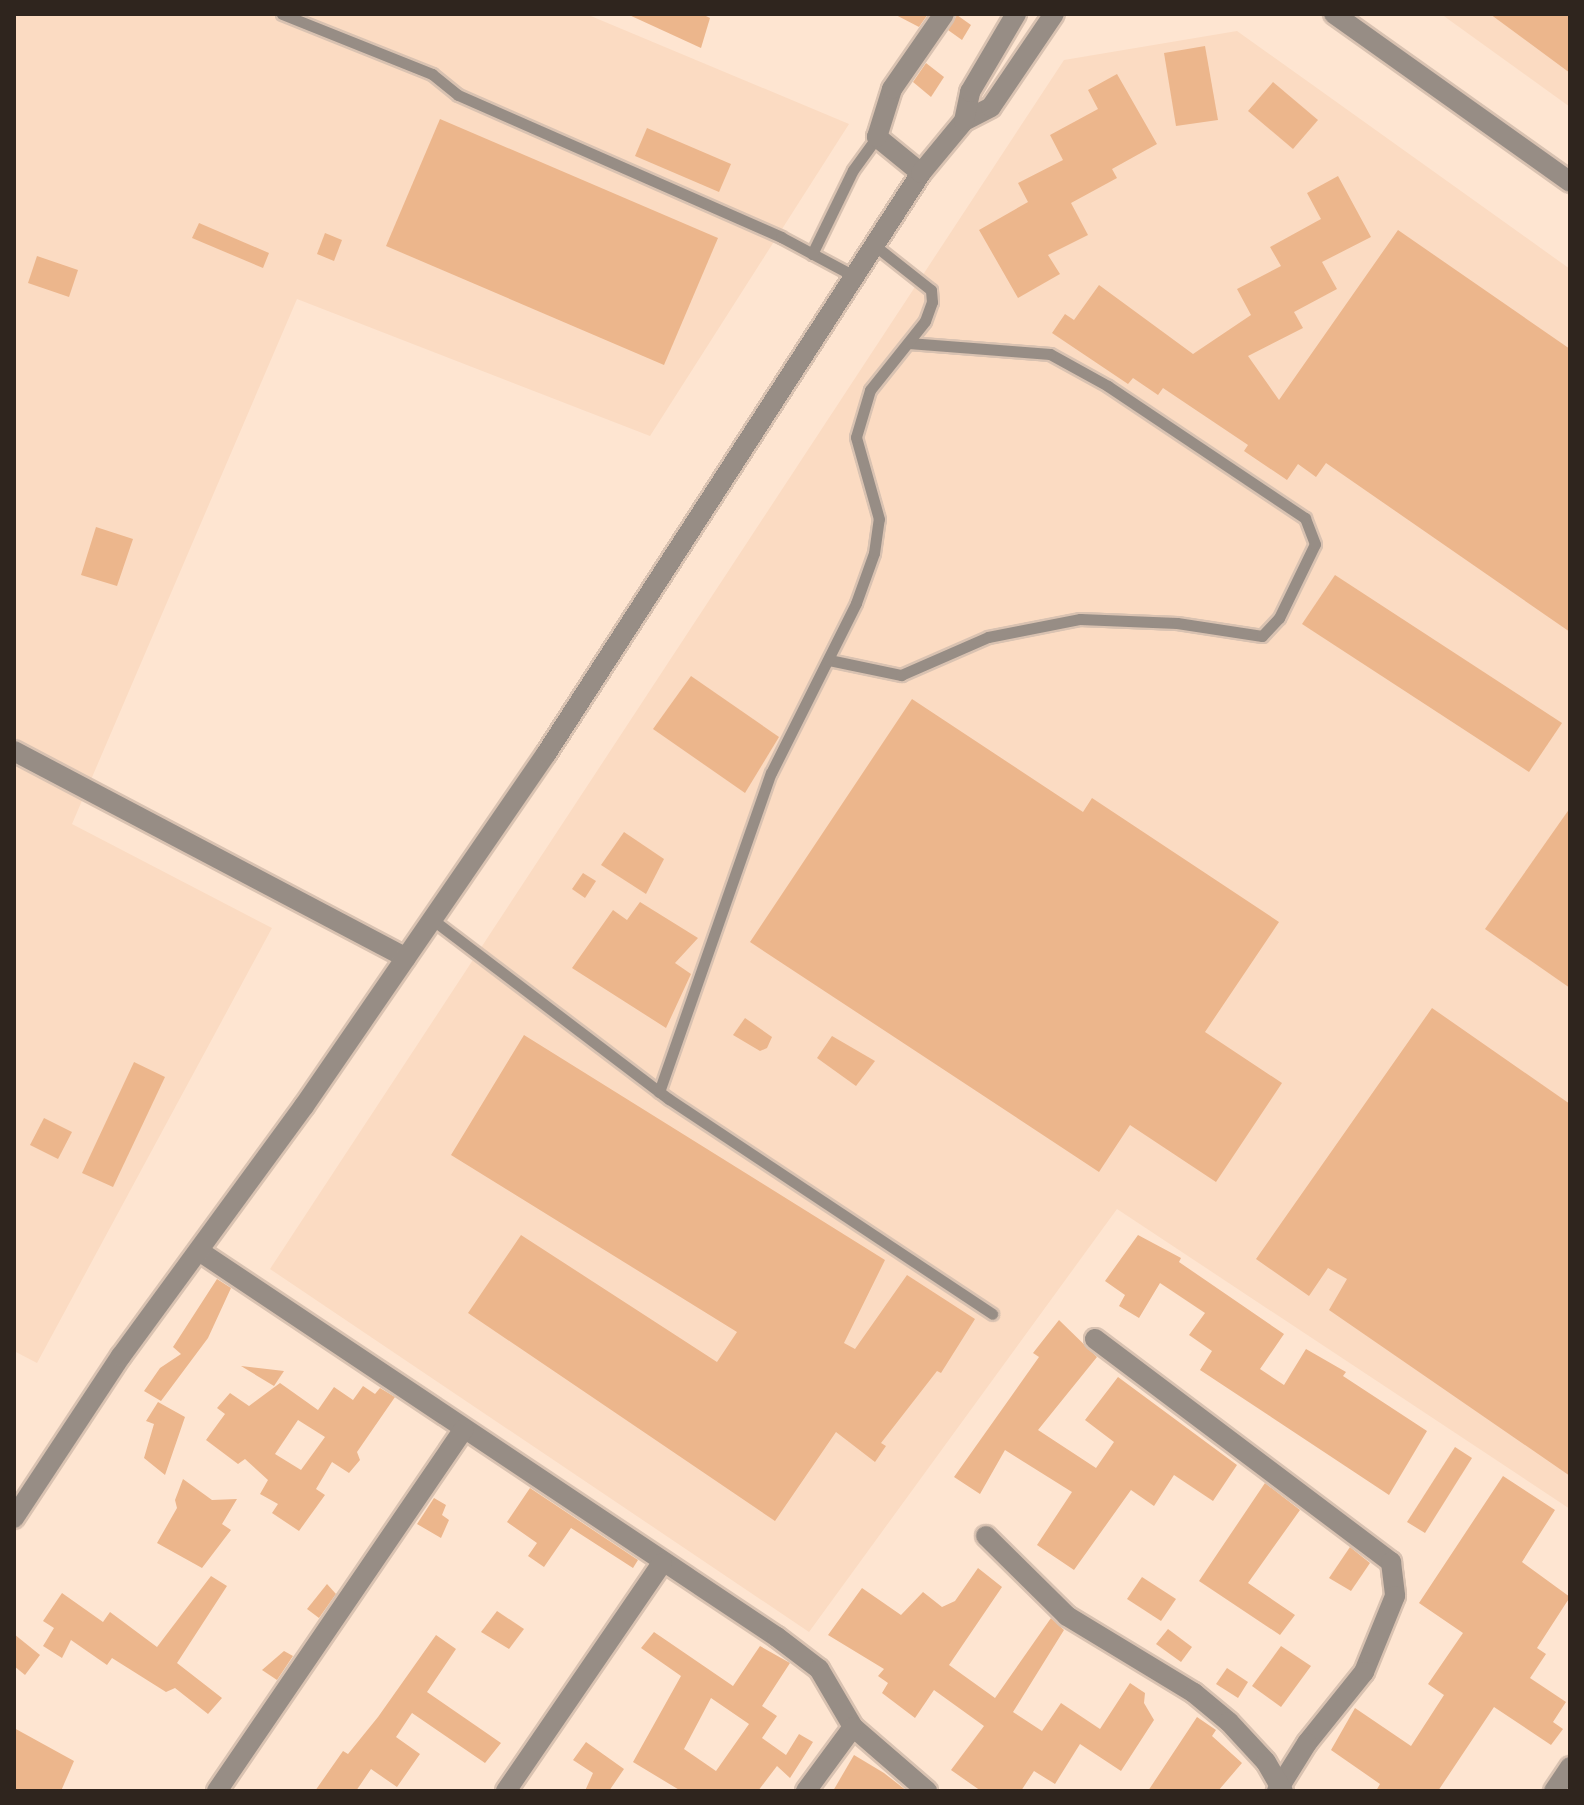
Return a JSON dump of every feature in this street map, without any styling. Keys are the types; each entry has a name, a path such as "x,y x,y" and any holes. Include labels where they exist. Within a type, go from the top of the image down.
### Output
{"street":[{"path":"921,173 877,137 892,89 944,14"},
{"path":"964,121 970,92 1016,14"},
{"path":"14,1518 121,1356 433,920 546,754 921,173 964,121 991,107 1054,14"},
{"path":"1334,14 1570,182"},
{"path":"14,751 406,958"},
{"path":"199,1251 819,1669 853,1727 927,1791"},
{"path":"986,1536 1067,1616 1194,1693 1229,1722 1266,1762 1280,1790 1369,1661 1395,1596 1391,1562 1095,1339"},
{"path":"217,1791 464,1429"},
{"path":"506,1791 662,1563"},
{"path":"806,1791 853,1727"},
{"path":"1554,1791 1570,1767"}],"lane":[{"path":"282,14 432,74 458,95 812,254 854,276"},
{"path":"812,254 853,170 877,137"},
{"path":"659,1092 771,773 829,660 865,578 879,519 856,437 870,390 925,321 931,290 874,245"},
{"path":"829,660 875,674 901,675 988,637 1080,619 1177,623 1262,636 1293,594 1315,544 1305,518 1108,386 1050,354 908,343"},
{"path":"433,920 659,1092 992,1314"}],"shaded area":[{"path":"14,14 586,14 849,124 650,436 297,299 72,824 272,928 37,1363 14,1351"},
{"path":"1441,14 1570,14 1570,107"},
{"path":"1237,31 1570,269 1570,1509 1117,1209 809,1632 270,1269 1064,60"}],"building":[{"path":"627,14 702,14 710,18 701,48"},
{"path":"894,14 928,14 919,27"},
{"path":"1490,14 1570,14 1570,73"},
{"path":"957,15 971,25 962,40 948,30"},
{"path":"1205,46 1218,120 1176,126 1164,53"},
{"path":"926,63 944,77 931,97 913,82"},
{"path":"1117,74 1157,144 1112,169 1117,178 1071,203 1088,235 1048,255 1060,274 1018,298 979,230 1028,202 1018,183 1063,160 1050,135 1098,109 1088,90"},
{"path":"1273,82 1318,120 1293,149 1248,111"},
{"path":"440,119 718,238 664,365 386,246"},
{"path":"647,128 731,164 719,192 635,156"},
{"path":"1338,176 1371,237 1322,262 1337,289 1294,312 1303,328 1248,356 1279,400 1398,230 1570,349 1570,632 1326,463 1316,477 1298,464 1287,480 1244,451 1248,445 1163,388 1158,395 1133,378 1128,384 1052,333 1065,314 1074,320 1099,285 1193,354 1251,315 1237,289 1281,266 1270,247 1321,219 1307,193"},
{"path":"199,223 269,253 263,268 192,238"},
{"path":"325,233 342,240 334,261 317,254"},
{"path":"37,256 78,270 69,297 28,283"},
{"path":"96,527 133,539 117,586 81,575"},
{"path":"1335,575 1562,723 1529,772 1302,624"},
{"path":"691,676 779,737 745,793 653,729"},
{"path":"912,699 1083,812 1092,798 1279,922 1205,1032 1282,1083 1216,1182 1130,1125 1099,1172 750,942"},
{"path":"1570,808 1570,988 1485,929"},
{"path":"624,832 664,859 646,894 601,865"},
{"path":"583,873 596,881 585,898 572,889"},
{"path":"640,902 698,938 675,963 691,974 666,1028 572,968 613,910 627,920"},
{"path":"1432,1008 1570,1104 1570,1476 1329,1310 1347,1279 1328,1268 1309,1296 1256,1259"},
{"path":"745,1018 772,1037 767,1048 760,1051 733,1035"},
{"path":"524,1035 885,1260 844,1343 855,1349 907,1275 975,1319 941,1373 937,1371 881,1443 886,1446 875,1462 836,1432 775,1521 468,1313 521,1235 717,1362 737,1332 451,1155"},
{"path":"832,1036 875,1061 856,1086 817,1058"},
{"path":"134,1062 165,1077 113,1187 82,1173"},
{"path":"44,1118 72,1132 58,1159 30,1145"},
{"path":"1138,1235 1181,1258 1179,1262 1284,1334 1260,1369 1284,1385 1306,1349 1346,1372 1343,1376 1427,1431 1389,1495 1200,1370 1212,1351 1189,1335 1205,1313 1160,1283 1139,1318 1119,1306 1125,1295 1105,1281"},
{"path":"217,1279 231,1288 208,1338 161,1401 144,1391 160,1368 181,1354 173,1347"},
{"path":"1059,1320 1097,1357 1038,1430 1096,1468 1114,1442 1085,1420 1118,1377 1237,1465 1213,1501 1174,1475 1154,1506 1131,1490 1074,1570 1037,1545 1072,1492 1005,1450 980,1494 954,1477 1039,1357 1033,1353"},
{"path":"241,1366 284,1371 274,1386"},
{"path":"280,1383 318,1410 334,1387 353,1400 363,1386 375,1394 380,1388 395,1397 357,1452 360,1460 349,1473 332,1462 316,1489 325,1495 299,1531 272,1513 278,1504 260,1494 268,1480 245,1459 238,1464 206,1440 225,1414 217,1408 230,1393 249,1406","holes":["298,1420 325,1437 301,1470 275,1454"]},
{"path":"158,1402 185,1417 165,1475 144,1458 154,1424 146,1421"},
{"path":"1455,1447 1472,1458 1425,1533 1407,1522"},
{"path":"1503,1476 1555,1510 1522,1562 1570,1597 1537,1648 1546,1654 1530,1678 1566,1702 1553,1722 1563,1729 1551,1745 1494,1707 1438,1791 1376,1791 1380,1784 1331,1750 1355,1708 1411,1746 1444,1695 1428,1684 1463,1633 1419,1603"},
{"path":"183,1479 212,1500 237,1499 222,1524 231,1530 202,1568 157,1543 177,1508 175,1500"},
{"path":"1265,1483 1300,1510 1248,1583 1295,1615 1280,1635 1199,1581"},
{"path":"530,1488 638,1560 633,1568 571,1528 544,1567 528,1556 537,1543 507,1522"},
{"path":"434,1498 446,1505 442,1515 449,1520 441,1538 417,1524"},
{"path":"1350,1547 1370,1563 1351,1591 1329,1578"},
{"path":"978,1568 1002,1587 949,1665 995,1698 1051,1618 1064,1630 1013,1712 1042,1731 1061,1703 1100,1729 1130,1683 1145,1693 1144,1703 1154,1720 1121,1771 1080,1744 1055,1784 1034,1771 1021,1791 981,1791 951,1770 984,1726 934,1690 915,1718 882,1693 888,1683 878,1676 884,1669 828,1635 862,1588 901,1615 923,1592 942,1607 955,1601"},
{"path":"211,1576 227,1586 177,1663 222,1698 208,1714 175,1688 166,1692 112,1658 107,1665 71,1640 62,1658 43,1646 54,1628 43,1621 62,1593 103,1622 110,1612 157,1647"},
{"path":"1142,1577 1176,1599 1161,1621 1127,1599"},
{"path":"327,1584 336,1594 319,1618 307,1609"},
{"path":"497,1611 524,1629 509,1649 481,1632"},
{"path":"1168,1629 1192,1647 1181,1662 1156,1644"},
{"path":"654,1632 733,1686 760,1646 790,1663 762,1706 777,1716 762,1738 786,1755 799,1734 813,1742 790,1778 777,1766 758,1791 681,1791 633,1762 681,1676 641,1648","holes":["711,1698 749,1724 716,1771 684,1749"]},
{"path":"14,1634 40,1655 25,1675 14,1666"},
{"path":"436,1635 456,1649 427,1692 501,1743 485,1763 412,1713 396,1737 420,1754 397,1787 371,1769 356,1791 315,1791 343,1751 348,1754 378,1717"},
{"path":"1281,1646 1311,1666 1281,1707 1252,1686"},
{"path":"284,1651 293,1656 277,1680 262,1670"},
{"path":"1227,1668 1248,1682 1238,1698 1216,1684"},
{"path":"1197,1717 1216,1730 1212,1736 1242,1763 1218,1791 1148,1791"},
{"path":"14,1728 74,1761 61,1791 14,1791"},
{"path":"586,1742 624,1769 609,1791 585,1791 593,1773 573,1760"},
{"path":"854,1755 884,1773 907,1791 833,1791"}]}
